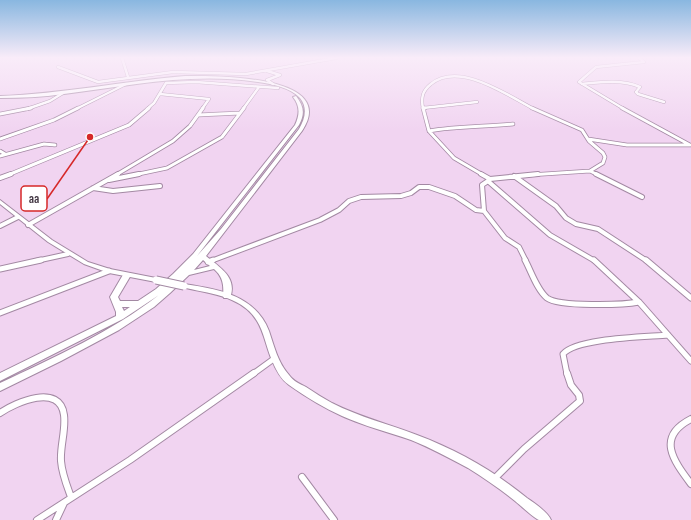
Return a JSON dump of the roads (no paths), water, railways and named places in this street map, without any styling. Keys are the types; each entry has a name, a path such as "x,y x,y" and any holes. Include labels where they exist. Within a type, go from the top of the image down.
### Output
{"main road":[{"path":"0,98 42,95 127,82"},
{"path":"0,98 63,93 140,82"},
{"path":"0,377 120,317 176,276 195,256 297,125 302,116 298,101 292,95 278,88 252,82"},
{"path":"0,387 122,324 158,300 189,273 209,262 306,120 306,107 300,97 294,92 273,84 261,82"},
{"path":"189,273 209,262"},
{"path":"209,262 222,270 227,278 227,296"},
{"path":"120,317 120,312 114,297 115,292 127,275"},
{"path":"116,304 141,303"}],"street":[{"path":"0,178 83,145 129,124 153,104 164,85 172,82"},
{"path":"199,82 278,88"},
{"path":"432,82 424,92 421,100 429,131 454,158 489,180 550,235 598,263 639,302 691,361"},
{"path":"484,82 540,112 572,124 582,130 588,139 605,157 603,163 590,171 514,176 489,180 482,185 484,211 505,238 519,247 542,293 548,299 566,303 625,305 639,302"},
{"path":"582,84 608,82"},
{"path":"614,82 636,85 640,88 636,93 664,102"},
{"path":"0,138 54,120 126,84"},
{"path":"582,84 644,122 676,136 690,145"},
{"path":"107,180 153,172 173,166 223,136 259,87"},
{"path":"0,114 38,105 58,98 63,93"},
{"path":"28,225 173,141 186,130 198,116 208,98 160,94"},
{"path":"423,108 477,102"},
{"path":"198,116 240,113"},
{"path":"429,131 459,126 480,127 513,124"},
{"path":"588,139 627,145 690,145"},
{"path":"0,156 46,144 55,145"},
{"path":"0,151 5,154"},
{"path":"590,171 642,197"},
{"path":"514,176 556,206 566,218 577,224 597,228 649,262 691,298"},
{"path":"93,188 113,191 160,186"},
{"path":"209,262 320,220 339,210 349,201 361,197 401,196 411,193 419,187 428,187 455,196 468,203 476,210 484,211"},
{"path":"0,202 28,225 68,254 86,263 127,275 227,296 245,304 259,317 280,369 291,382 332,408 428,443 493,480 515,495 546,520"},
{"path":"0,226 18,217"},
{"path":"0,269 68,254"},
{"path":"0,313 110,271"},
{"path":"493,480 513,458 551,428 580,402 579,395 571,385 563,360 563,354 567,349 576,345 625,338 668,335"},
{"path":"37,520 130,460 275,358"},
{"path":"0,413 15,403 33,398 49,398 60,403 65,413 61,463 64,478 71,497"},
{"path":"691,420 677,426 672,432 670,443 676,462 691,484"},
{"path":"302,477 334,520"},
{"path":"56,520 64,503"}],"place":[{"name":"aa","path":"90,137"}]}
